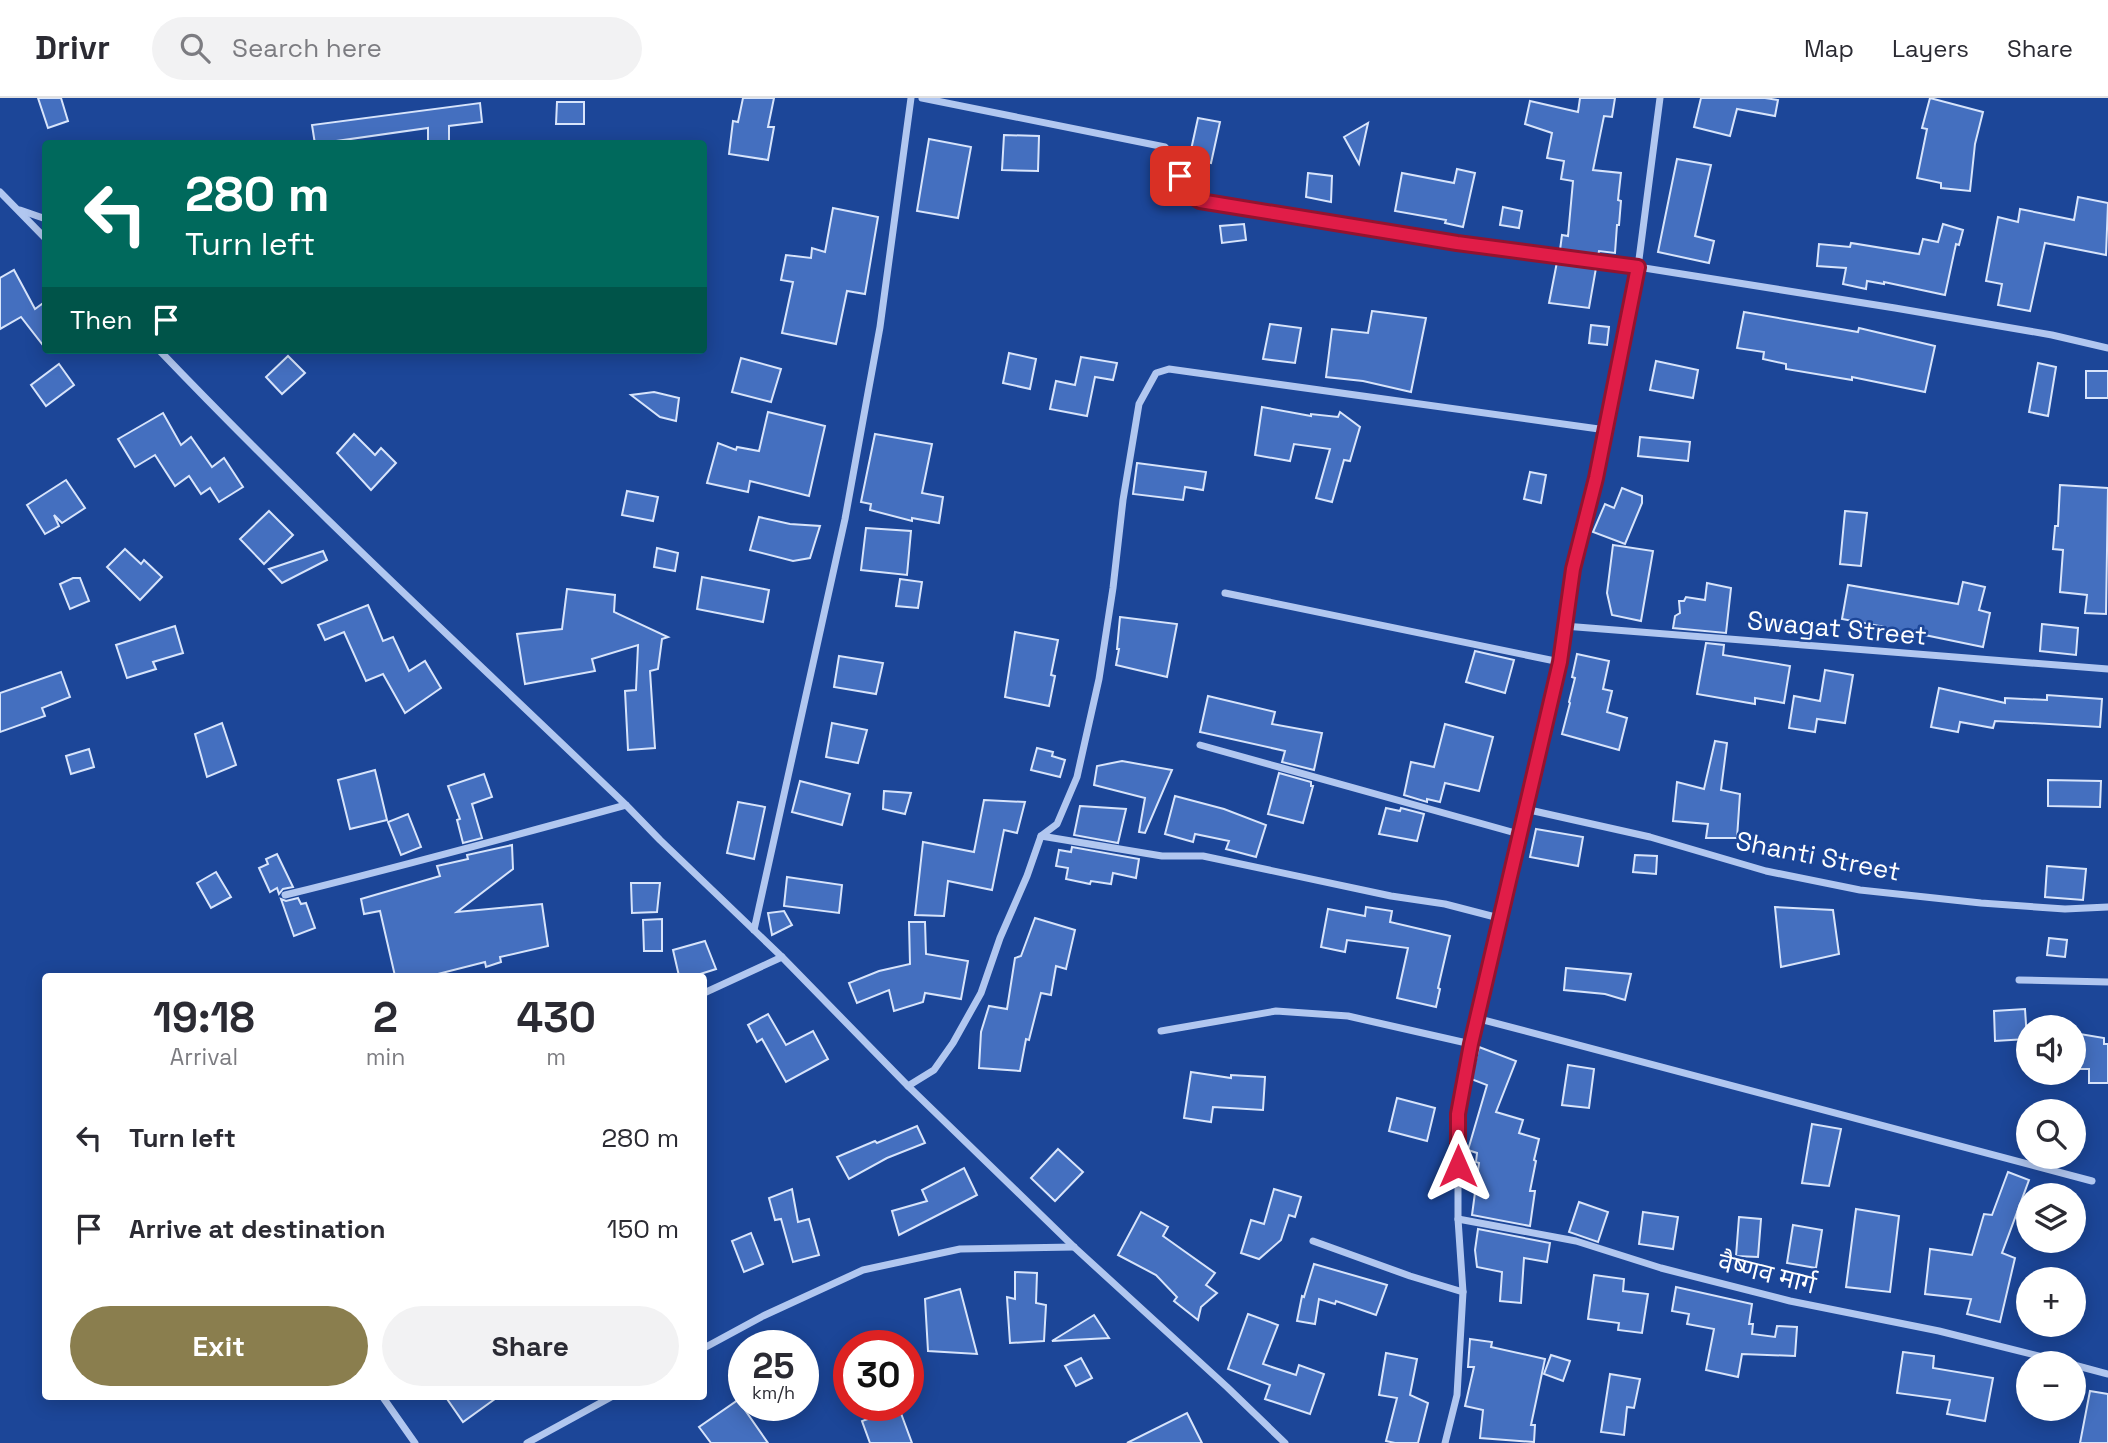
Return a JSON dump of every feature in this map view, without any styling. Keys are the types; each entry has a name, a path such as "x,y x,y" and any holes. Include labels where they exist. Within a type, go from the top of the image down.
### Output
{"street":[{"path":"754,930 845,519 880,327 911,98"},
{"path":"922,98 1164,146 1178,162 1182,190 1200,201 1457,243 1638,267 2052,335 2108,348"},
{"path":"1445,1443 1457,1395 1463,1292 1458,1219 1458,1114 1476,1018 1482,1002 1499,918 1560,662 1573,569 1596,478 1638,267 1660,98"},
{"path":"0,192 42,235"},
{"path":"18,209 42,218"},
{"path":"163,354 341,532 782,957 908,1086 1074,1247 1285,1443"},
{"path":"908,1086 934,1070 953,1043 981,993 1041,836 1057,824 1077,777 1087,737 1113,588 1123,500 1139,404 1156,373 1169,369 1606,430"},
{"path":"1224,593 1560,662"},
{"name":"Swagat Street","path":"1564,626 2108,670"},
{"path":"1200,745 1519,834"},
{"path":"285,895 411,864 454,850 626,805"},
{"name":"Shanti Street","path":"1525,808 1650,837 1766,871 1860,890 2053,908 2108,906"},
{"path":"1041,836 1162,856 1203,856 1391,896 1445,904 1499,918"},
{"path":"707,992 782,957"},
{"path":"2019,981 2108,982"},
{"path":"1161,1031 1276,1011 1348,1016 1471,1044"},
{"path":"1476,1018 2092,1181"},
{"name":"वैष्णव मार्ग","path":"1458,1219 1576,1241 1661,1268 1790,1301 1939,1331 2019,1351"},
{"path":"1313,1241 1463,1292"},
{"path":"707,1346 763,1316 863,1270 960,1249 1074,1247"},
{"path":"2086,1368 2108,1374"},
{"path":"385,1400 415,1443"},
{"path":"527,1443 606,1400"}],"building":[{"path":"38,98 61,98 68,121 48,128"},
{"path":"743,98 774,98 768,127 774,127 768,160 729,154 733,121 738,122"},
{"path":"1580,98 1615,98 1612,117 1604,116 1593,170 1621,173 1619,225 1615,253 1599,251 1598,256 1560,250 1562,235 1568,236 1573,181 1561,179 1564,161 1547,158 1552,133 1525,124 1530,101 1578,112"},
{"path":"1701,98 1778,100 1775,116 1737,109 1730,136 1694,127"},
{"path":"1930,98 1983,112 1975,144 1970,191 1941,188 1941,183 1917,178 1927,129 1922,128"},
{"path":"557,102 584,102 584,124 556,124"},
{"path":"480,103 482,122 449,126 449,140 428,140 428,128 343,140 314,140 312,125"},
{"path":"1198,118 1220,122 1211,163 1189,159"},
{"path":"1368,123 1359,164 1344,137"},
{"path":"1004,135 1039,136 1038,171 1002,170"},
{"path":"929,139 971,147 958,218 917,211"},
{"path":"1677,159 1711,165 1695,236 1714,241 1709,263 1658,252"},
{"path":"1457,169 1475,173 1463,227 1445,223 1446,220 1395,211 1402,173 1454,183"},
{"path":"1308,173 1332,176 1331,202 1306,197"},
{"path":"2078,197 2108,203 2106,255 2045,243 2030,311 1998,305 2002,284 1986,281 1998,217 2018,222 2020,209 2074,220"},
{"path":"1503,207 1522,211 1519,228 1500,225"},
{"path":"833,208 878,217 865,294 847,291 836,344 782,333 793,282 781,280 786,255 811,258 812,248 825,252"},
{"path":"1244,224 1246,240 1222,243 1220,226"},
{"path":"1943,224 1963,230 1959,245 1956,244 1945,295 1884,282 1867,281 1866,289 1843,284 1846,268 1817,266 1819,244 1850,247 1851,243 1919,254 1923,239 1938,242"},
{"path":"1557,262 1596,268 1589,308 1549,303"},
{"path":"14,270 35,309 42,304 42,344 21,317 0,329 0,278"},
{"path":"1372,311 1426,318 1411,392 1363,381 1326,377 1332,329 1368,333"},
{"path":"1744,312 1858,332 1859,328 1935,346 1925,392 1852,377 1852,380 1786,369 1786,364 1763,359 1764,352 1737,348"},
{"path":"1270,324 1301,328 1295,363 1263,359"},
{"path":"1591,325 1609,327 1607,345 1589,343"},
{"path":"1009,353 1036,359 1030,389 1003,383"},
{"path":"288,356 305,373 282,394 266,377"},
{"path":"1081,357 1117,363 1113,380 1095,377 1087,416 1050,409 1056,381 1075,385"},
{"path":"741,358 781,369 771,402 732,392"},
{"path":"1656,361 1698,370 1693,398 1650,390"},
{"path":"2038,363 2056,367 2048,416 2029,412"},
{"path":"59,364 74,385 46,406 31,385"},
{"path":"2086,371 2108,371 2108,398 2086,398"},
{"path":"654,392 679,398 676,421 660,417 631,395"},
{"path":"1262,407 1311,416 1338,417 1340,412 1360,427 1350,461 1344,460 1332,502 1316,498 1330,449 1294,444 1290,461 1255,455"},
{"path":"768,412 825,426 809,496 750,481 748,492 707,483 718,443 736,450 737,447 759,451"},
{"path":"163,413 181,445 191,437 212,467 224,458 243,487 219,502 210,488 201,494 189,476 175,486 155,455 135,467 118,439"},
{"path":"354,434 375,455 381,448 396,463 371,490 337,453"},
{"path":"875,434 932,444 922,493 943,497 939,523 912,518 912,521 870,510 871,504 861,502"},
{"path":"1640,437 1690,442 1688,461 1638,456"},
{"path":"1137,463 1206,472 1203,490 1185,487 1183,500 1133,494"},
{"path":"1530,472 1546,475 1541,503 1524,499"},
{"path":"66,480 85,508 62,523 54,515 59,526 45,534 27,505"},
{"path":"2060,485 2108,488 2106,614 2085,613 2087,595 2060,592 2063,550 2053,549 2055,526 2058,526"},
{"path":"1622,488 1642,496 1642,503 1625,544 1593,532 1605,504 1614,508"},
{"path":"627,491 658,497 653,521 622,515"},
{"path":"269,511 293,535 264,564 240,539"},
{"path":"1845,511 1867,513 1861,566 1840,564"},
{"path":"759,517 790,524 820,526 810,558 793,561 750,550"},
{"path":"866,528 911,531 907,575 861,570"},
{"path":"1613,545 1653,551 1641,621 1612,615 1607,593"},
{"path":"657,548 678,553 675,571 654,567"},
{"path":"125,549 141,564 144,560 162,577 140,600 107,567"},
{"path":"323,551 327,560 282,583 269,569"},
{"path":"702,577 769,590 763,622 697,609"},
{"path":"80,578 89,601 70,609 60,584"},
{"path":"900,579 922,582 918,608 896,606"},
{"path":"1963,582 1985,587 1979,610 1990,613 1983,647 1905,631 1904,635 1884,632 1885,627 1842,619 1848,585 1958,604"},
{"path":"1707,583 1731,588 1726,633 1673,628 1675,616 1680,613 1679,601 1684,601 1686,597 1705,600"},
{"path":"567,589 615,595 614,612 668,637 662,639 658,669 650,671 655,748 628,750 625,691 636,690 638,645 592,659 595,671 525,684 517,634 562,629"},
{"path":"368,605 383,641 393,637 409,671 425,661 441,688 405,713 383,674 366,681 344,632 325,640 318,625"},
{"path":"1120,617 1177,624 1167,677 1116,665"},
{"path":"2042,624 2078,628 2076,655 2040,651"},
{"path":"175,626 183,653 153,662 156,669 127,678 116,645"},
{"path":"1015,632 1058,640 1051,675 1055,676 1049,706 1005,697"},
{"path":"1706,643 1724,645 1723,655 1790,666 1784,703 1755,698 1755,704 1697,694"},
{"path":"1475,651 1514,660 1505,693 1466,682"},
{"path":"1577,654 1609,661 1603,689 1612,691 1607,712 1627,718 1619,750 1562,734 1575,678 1572,677"},
{"path":"839,656 883,663 876,694 834,687"},
{"path":"1825,670 1853,675 1845,723 1817,719 1815,732 1789,728 1794,696 1820,701"},
{"path":"61,672 70,697 42,708 45,716 0,732 0,693"},
{"path":"1939,688 2005,703 2005,698 2047,700 2047,695 2102,699 2100,727 1995,721 1993,728 1960,722 1958,732 1931,727"},
{"path":"1208,696 1275,712 1272,724 1322,733 1314,770 1282,762 1285,751 1200,732"},
{"path":"222,723 236,765 207,777 195,734"},
{"path":"832,723 867,730 858,763 826,757"},
{"path":"1445,724 1493,737 1479,791 1445,783 1440,802 1427,799 1427,802 1404,795 1411,762 1434,767"},
{"path":"1715,741 1727,743 1721,790 1740,794 1737,838 1706,838 1708,824 1673,821 1677,782 1704,789"},
{"path":"1037,748 1053,752 1052,756 1065,760 1060,777 1031,770"},
{"path":"89,749 94,767 71,774 66,756"},
{"path":"1122,761 1172,770 1145,833 1139,832 1145,798 1094,785 1097,766"},
{"path":"375,770 387,820 350,829 338,780"},
{"path":"1279,773 1311,782 1313,786 1303,823 1268,814"},
{"path":"484,774 492,797 472,804 482,838 463,843 457,820 460,819 448,786"},
{"path":"2048,780 2101,781 2100,807 2048,806"},
{"path":"800,781 850,794 842,825 792,812"},
{"path":"884,791 911,793 905,814 883,809"},
{"path":"1175,796 1224,809 1266,825 1256,857 1226,849 1229,841 1195,834 1193,842 1165,834"},
{"path":"984,800 1025,802 1017,833 1004,830 992,890 948,881 944,916 915,915 923,842 974,852"},
{"path":"738,802 765,807 754,859 727,853"},
{"path":"1080,806 1126,809 1118,843 1074,835"},
{"path":"1386,808 1400,811 1401,808 1424,814 1417,841 1379,834"},
{"path":"408,814 421,847 401,855 388,822"},
{"path":"1536,829 1583,837 1578,866 1530,857"},
{"path":"512,845 513,869 457,912 542,904 548,946 500,957 501,962 486,967 485,962 442,973 394,973 380,911 364,914 361,899 440,876 437,866 468,859 467,855"},
{"path":"1072,847 1139,859 1136,878 1113,873 1111,884 1091,881 1090,884 1066,879 1068,868 1056,866 1059,850 1071,852"},
{"path":"277,854 293,887 283,889 279,894 277,888 270,892 259,868 268,864 266,859"},
{"path":"1635,855 1657,856 1656,874 1633,872"},
{"path":"2047,866 2086,869 2083,900 2045,897"},
{"path":"216,872 231,897 211,908 197,883"},
{"path":"787,877 842,885 839,913 784,906"},
{"path":"631,883 660,883 657,912 632,913"},
{"path":"298,898 301,904 306,903 315,928 294,936 281,899 286,901"},
{"path":"1366,907 1392,911 1390,922 1450,936 1436,1007 1397,998 1408,948 1347,940 1345,952 1321,947 1328,909 1365,916"},
{"path":"1775,907 1833,910 1839,954 1781,967"},
{"path":"784,911 792,925 772,935 768,913"},
{"path":"1035,918 1075,930 1066,969 1056,966 1051,995 1041,993 1029,1040 1026,1039 1020,1071 979,1068 981,1032 989,1006 1007,1009 1015,958 1021,956"},
{"path":"662,919 662,951 644,951 643,920"},
{"path":"909,922 925,922 926,954 968,961 961,999 925,993 923,1002 894,1011 889,990 857,1003 849,983 879,971 910,964"},
{"path":"2049,938 2067,940 2065,957 2047,955"},
{"path":"705,941 716,969 703,973 678,973 673,950"},
{"path":"1566,968 1631,974 1625,1000 1605,994 1564,990"},
{"path":"2025,1009 2025,1015 2016,1015 2016,1040 1995,1041 1994,1011"},
{"path":"768,1014 786,1045 813,1031 828,1059 786,1082 762,1039 757,1042 748,1025"},
{"path":"2086,1035 2104,1038 2104,1044 2108,1044 2108,1083 2089,1083 2089,1069 2086,1069"},
{"path":"1479,1047 1516,1061 1496,1112 1523,1120 1519,1133 1539,1139 1530,1191 1535,1191 1530,1226 1472,1215 1479,1163 1476,1162 1477,1153 1468,1150 1487,1085 1471,1079"},
{"path":"1568,1065 1594,1069 1589,1108 1562,1105"},
{"path":"1191,1072 1231,1078 1231,1075 1265,1077 1263,1110 1213,1107 1211,1122 1184,1118"},
{"path":"1397,1098 1435,1108 1427,1141 1389,1131"},
{"path":"1812,1124 1841,1129 1829,1186 1802,1183"},
{"path":"917,1126 925,1143 887,1158 849,1179 837,1157"},
{"path":"1058,1149 1083,1172 1055,1201 1031,1178"},
{"path":"964,1168 977,1195 899,1235 892,1211 927,1201 922,1190"},
{"path":"2008,1172 2029,1180 2028,1183 2016,1183 2016,1215 2002,1253 2015,1258 2000,1322 1967,1314 1971,1299 1925,1294 1930,1249 1972,1255 1984,1214 1992,1215"},
{"path":"792,1189 798,1222 809,1219 819,1255 793,1262 781,1219 775,1220 769,1198"},
{"path":"1274,1189 1301,1197 1295,1217 1289,1215 1281,1240 1259,1259 1241,1253 1251,1220 1264,1224"},
{"path":"1579,1202 1608,1212 1598,1242 1569,1232"},
{"path":"1856,1209 1899,1216 1890,1292 1846,1287"},
{"path":"1141,1212 1168,1227 1163,1236 1215,1273 1206,1285 1217,1293 1201,1307 1198,1320 1174,1301 1177,1297 1156,1275 1118,1255"},
{"path":"1643,1212 1678,1217 1673,1249 1639,1244"},
{"path":"1739,1217 1761,1219 1758,1257 1736,1256"},
{"path":"1793,1225 1822,1230 1816,1268 1787,1263"},
{"path":"1478,1229 1550,1243 1547,1262 1524,1258 1521,1303 1500,1301 1502,1272 1477,1267 1475,1250"},
{"path":"751,1233 763,1264 744,1272 732,1241"},
{"path":"1314,1264 1387,1285 1376,1315 1336,1301 1335,1304 1319,1299 1315,1324 1297,1321 1302,1296 1304,1297"},
{"path":"1015,1272 1037,1273 1036,1303 1046,1305 1044,1341 1010,1343 1007,1297 1015,1299"},
{"path":"1594,1275 1624,1279 1623,1291 1648,1294 1642,1333 1618,1330 1619,1323 1588,1319"},
{"path":"1676,1287 1752,1304 1749,1324 1753,1324 1752,1334 1775,1337 1777,1326 1797,1327 1795,1356 1742,1354 1738,1377 1706,1370 1714,1329 1687,1324 1689,1314 1672,1311"},
{"path":"960,1289 977,1354 928,1351 925,1299"},
{"path":"1248,1314 1278,1325 1263,1364 1296,1375 1299,1365 1324,1374 1310,1414 1265,1399 1270,1385 1228,1369"},
{"path":"1094,1315 1109,1338 1052,1341"},
{"path":"1470,1339 1492,1342 1491,1347 1545,1359 1531,1425 1535,1425 1534,1442 1480,1438 1483,1410 1465,1406 1474,1367 1468,1367"},
{"path":"1903,1352 1934,1356 1933,1368 1993,1378 1985,1421 1947,1414 1950,1400 1897,1393"},
{"path":"1386,1353 1417,1359 1410,1395 1428,1403 1418,1443 1386,1441 1397,1398 1379,1395"},
{"path":"1551,1355 1570,1361 1563,1381 1544,1374"},
{"path":"1081,1358 1092,1378 1076,1386 1065,1366"},
{"path":"1610,1374 1640,1379 1634,1408 1627,1407 1624,1435 1601,1432"},
{"path":"2090,1391 2108,1394 2108,1443 2080,1443"},
{"path":"448,1400 493,1400 463,1422"},
{"path":"728,1407 728,1421 753,1421 768,1443 711,1443 699,1427"},
{"path":"1187,1413 1202,1443 1127,1443"},
{"path":"862,1421 904,1421 912,1443 870,1443"}],"route":[{"path":"1180,176 1182,190 1200,201 1457,243 1638,267 1596,478 1573,569 1560,662 1499,918 1482,1002 1476,1018 1458,1114 1458,1166"}]}
